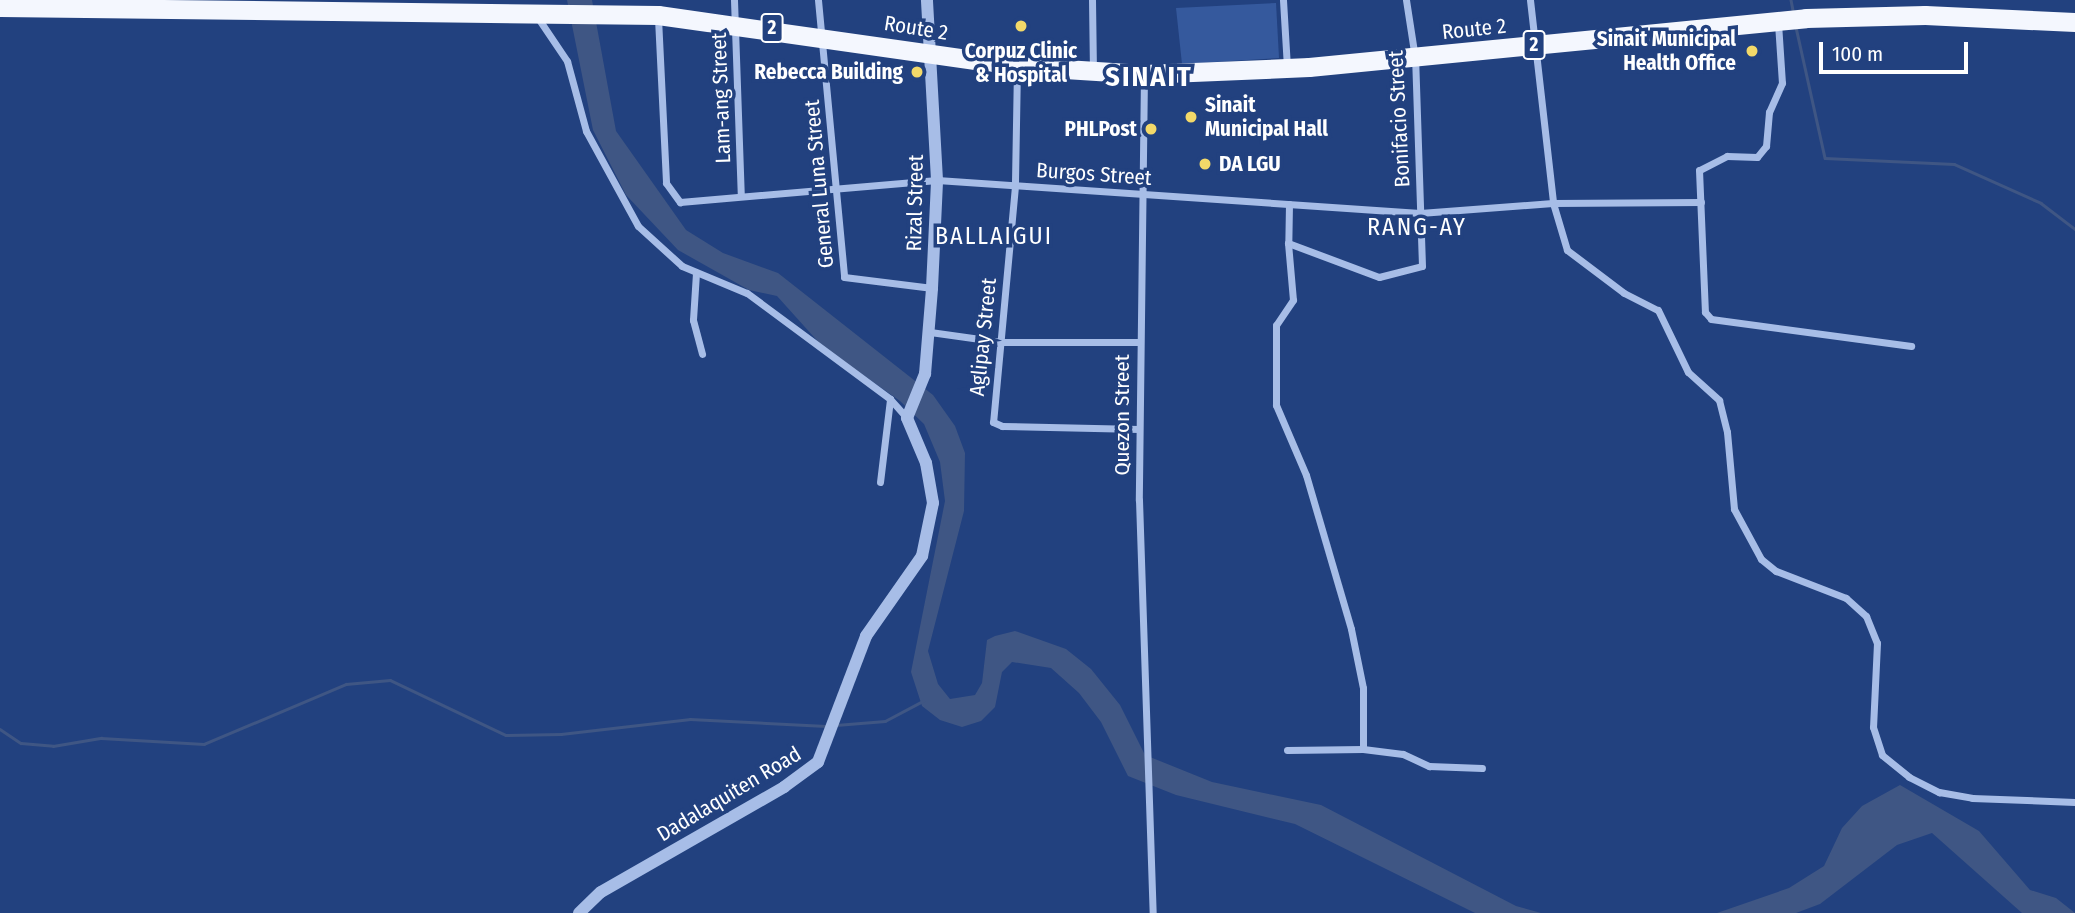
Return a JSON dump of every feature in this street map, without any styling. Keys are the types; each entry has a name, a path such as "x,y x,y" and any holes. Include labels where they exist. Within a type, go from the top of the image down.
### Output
{"highway":[{"name":"Route 2","path":"0,7 546,9 658,15 736,23 1017,66 1093,73 1144,74 1287,69 1806,18 1926,15 2075,22"}],"street":[{"name":"Lam-ang Street","path":"734,0 741,196"},
{"name":"General Luna Street","path":"818,0 825,36 845,279 933,288"},
{"name":"Rizal Street","path":"907,418 925,374 933,288 937,180 928,0"},
{"path":"1093,0 1093,73"},
{"path":"1283,0 1287,69"},
{"name":"Bonifacio Street","path":"1289,243 1379,277 1413,271 1423,265 1415,58 1406,0"},
{"path":"1530,0 1538,45 1553,203 1569,253 1624,293 1657,310 1688,372 1721,404 1734,509 1761,559 1776,571 1846,598 1866,616 1877,642 1873,727 1882,755 1909,777 1939,792 1972,798 2075,802"},
{"path":"546,9 568,61 586,131 630,215 652,241 696,272 747,293 890,399 907,418"},
{"name":"Burgos Street","path":"658,15 661,127 669,193 687,203 937,180 1420,213 1553,203 1700,202"},
{"path":"1779,20 1782,83 1769,112 1766,146 1758,157 1727,156 1699,170 1707,317 1910,346"},
{"name":"Aglipay Street","path":"1017,66 1015,186 995,424 1139,429"},
{"name":"Quezon Street","path":"1144,74 1139,429 1143,696 1152,794 1153,913"},
{"path":"1289,204 1293,300 1290,310 1276,325 1276,405 1306,475 1351,629 1363,688 1363,749"},
{"path":"696,272 693,320 702,354"},
{"path":"930,332 1001,342 1139,342"},
{"path":"880,482 890,399"},
{"name":"Dadalaquiten Road","path":"579,913 601,892 785,787 818,762 866,636 914,572 928,541 930,482 907,418"},
{"path":"1287,750 1363,749 1403,754 1429,766 1482,768"}],"shaded area":[{"path":"567,0 592,0 616,131 686,230 723,253 778,273 933,395 955,426 965,453 964,511 928,651 938,684 950,699 975,695 982,683 987,640 995,636 1015,631 1066,649 1091,669 1120,705 1145,755 1212,782 1321,805 1516,906 1541,913 1475,913 1295,824 1176,795 1128,776 1101,722 1079,693 1051,668 1012,662 1002,672 995,707 981,721 962,727 940,720 922,706 911,672 945,501 940,462 924,424 900,401 822,346 777,296 749,290 678,250 626,195 593,130"},
{"path":"1276,3 1279,58 1182,64 1176,8"},
{"path":"1900,785 1979,831 2030,890 2056,898 2075,913 2022,913 1932,833 1897,845 1820,904 1796,913 1717,913 1789,888 1824,866 1842,828 1862,806"}],"waterway":[{"path":"1791,0 1793,10"},
{"path":"1796,27 1825,158 1954,164 2041,203 2075,229"},
{"path":"0,729 21,743 53,746 101,738 204,744 346,684 390,680 506,735 561,734 690,719 826,726"},
{"path":"836,725 885,721 923,701"}],"place":[{"name":"Corpuz Clinic & Hospital","path":"1021,26"},
{"name":"Sinait Municipal Health Office","path":"1752,51"},
{"name":"Rebecca Building","path":"917,72"},
{"name":"Sinait Municipal Hall","path":"1191,117"},
{"name":"PHLPost","path":"1151,129"},
{"name":"DA LGU","path":"1205,164"}],"district":[{"name":"SINAIT","path":"1149,77"},
{"name":"RANG-AY","path":"1417,228"},
{"name":"BALLAIGUI","path":"994,237"}]}
